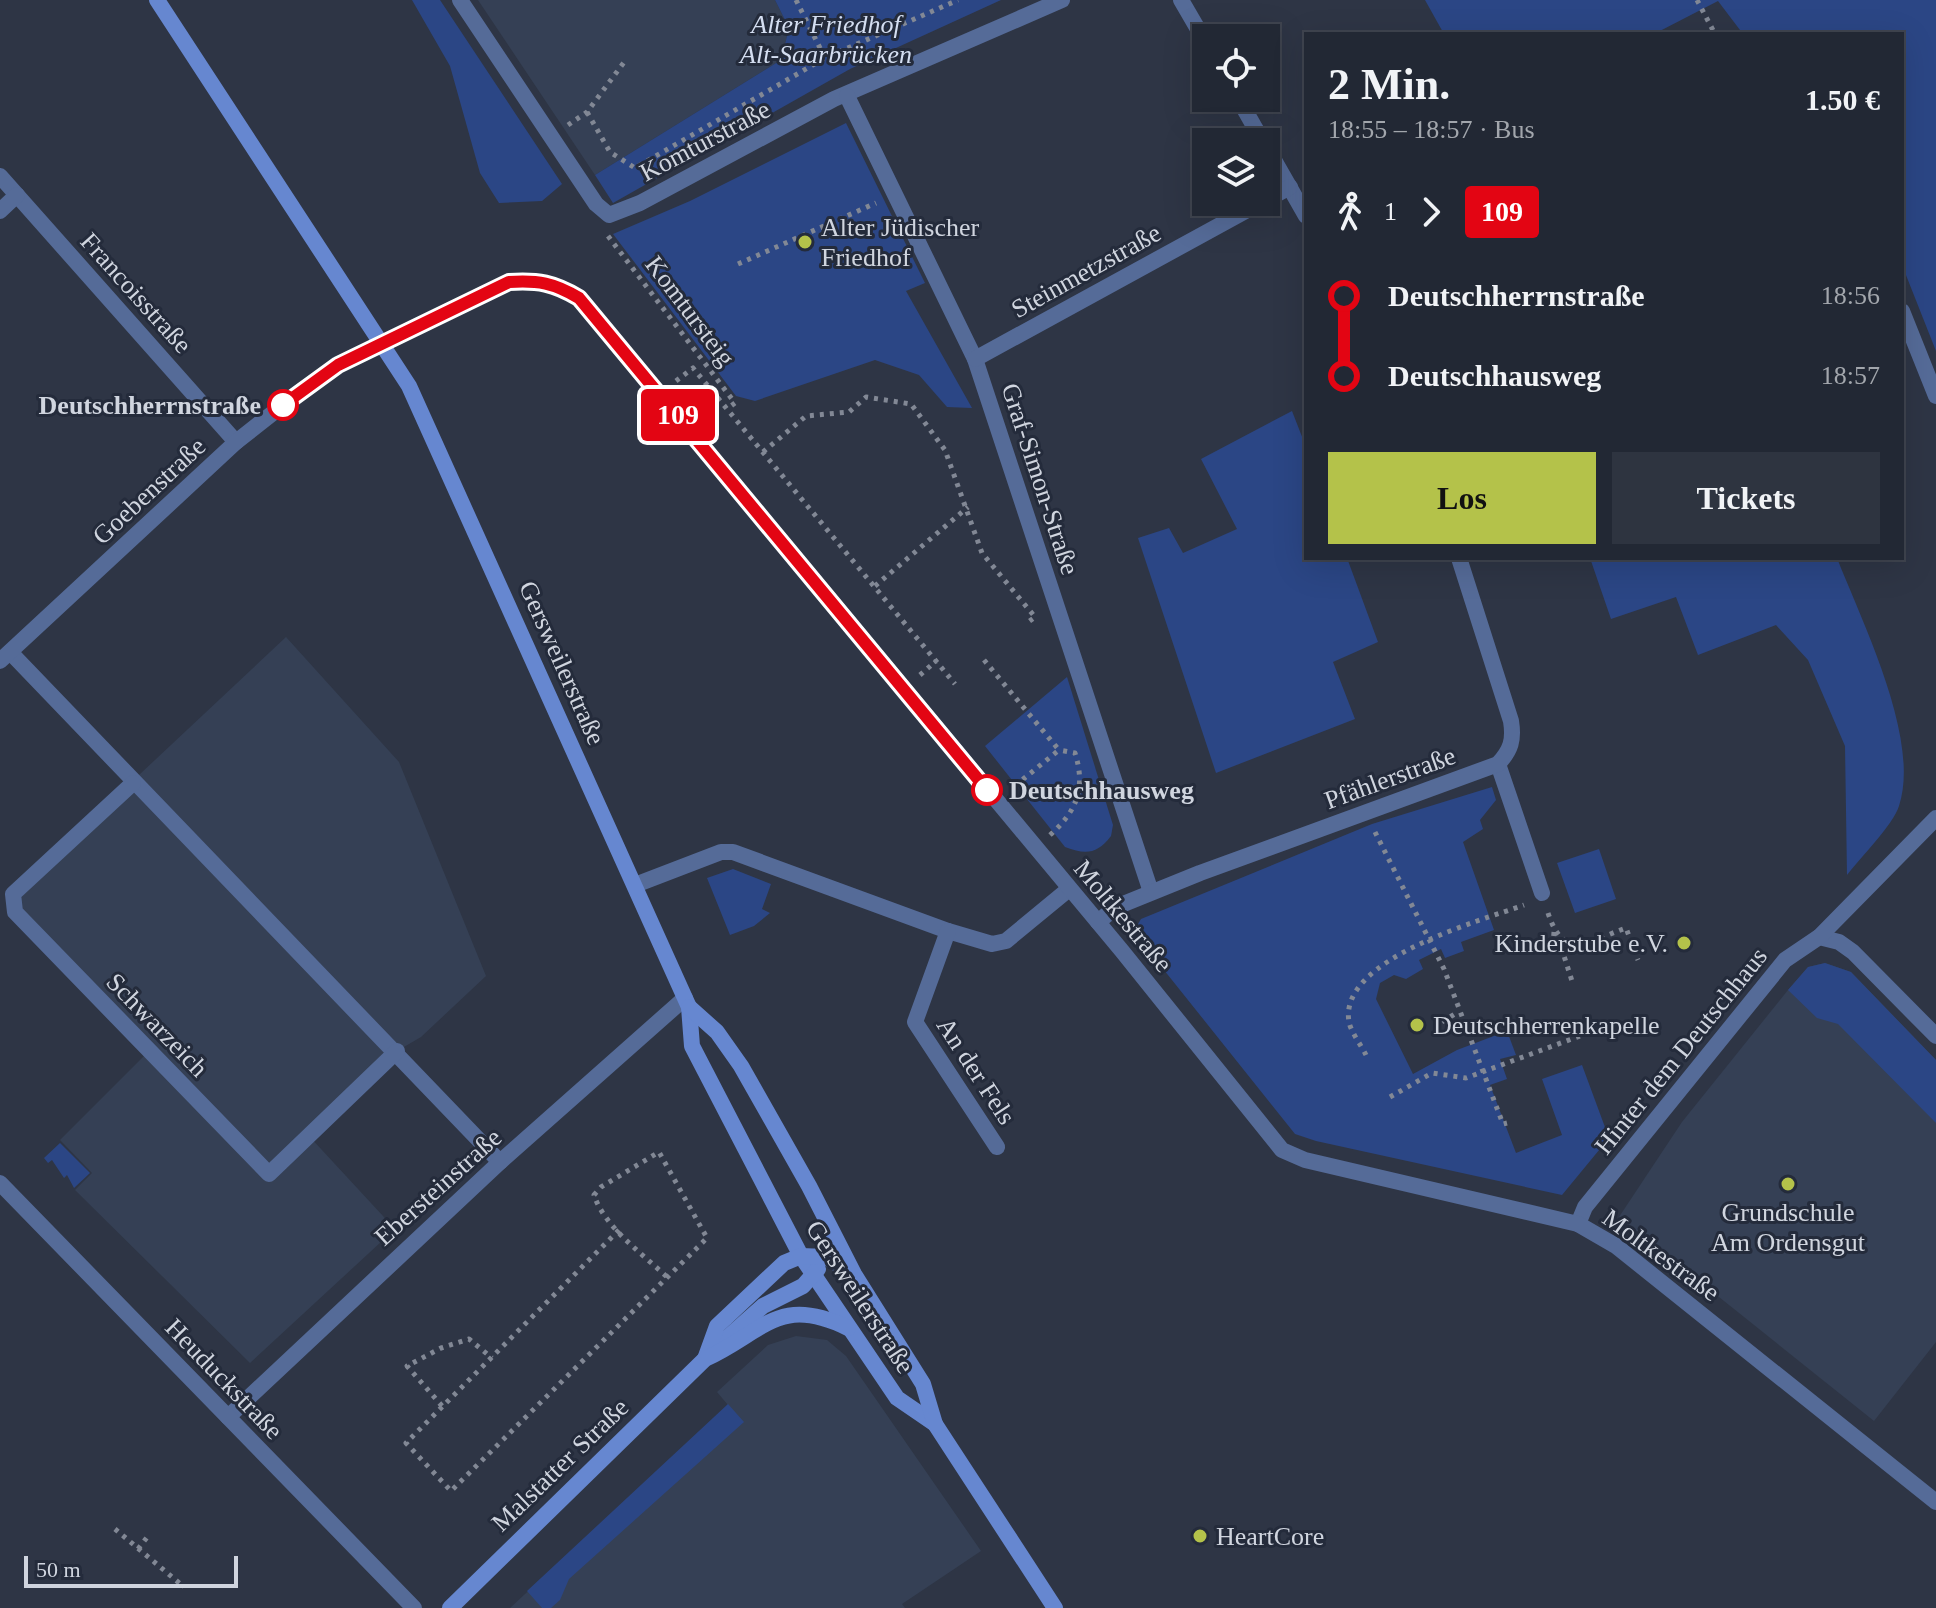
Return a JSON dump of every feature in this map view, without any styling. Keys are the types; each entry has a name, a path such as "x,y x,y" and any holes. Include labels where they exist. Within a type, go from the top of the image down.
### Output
{"main road":[{"path":"157,0 380,343"},
{"name":"Gersweilerstraße","path":"380,343 416,399 687,1002 692,1046 801,1256 897,1398 935,1424"},
{"name":"Gersweilerstraße","path":"687,1002 717,1032 741,1066 828,1221 854,1274 923,1384 935,1424 1055,1608"},
{"path":"705,1359 763,1306 803,1286 814,1275 826,1257 828,1221"},
{"path":"801,1256 826,1257 854,1274"},
{"name":"Malstatter Straße","path":"705,1359 717,1326 761,1281 784,1263 801,1256"},
{"name":"Malstatter Straße","path":"450,1608 705,1359 734,1345 773,1318 789,1314 806,1313 849,1329"}],"street":[{"name":"Komturstraße","path":"460,0 596,204 609,215 630,208 834,99 847,96 1062,0"},
{"path":"1181,0 1195,24"},
{"name":"Graf-Simon-Straße","path":"847,96 975,359 1151,892"},
{"path":"1280,170 1304,212"},
{"name":"Francoisstraße","path":"0,176 236,442"},
{"name":"Steinmetzstraße","path":"1280,192 1290,187"},
{"path":"0,211 17,195"},
{"name":"Steinmetzstraße","path":"975,359 1237,216"},
{"name":"Moltkestraße","path":"380,343 509,282 540,279 579,298 1098,922 1282,1150 1305,1160 1578,1224 1632,1258 1936,1502"},
{"path":"1904,316 1936,396"},
{"name":"Goebenstraße","path":"5,656 236,442 323,375 380,343"},
{"name":"Pfählerstraße","path":"1098,922 1116,907 1151,892 1498,764 1508,753 1514,738 1511,721 1460,560"},
{"path":"5,656 397,1051 500,1162"},
{"path":"1498,764 1543,896"},
{"name":"Schwarzeich","path":"133,783 13,894 15,912 247,1152 269,1174 397,1051"},
{"name":"Hinter dem Deutschhaus","path":"1578,1224 1585,1207 1785,960 1819,937 1936,818"},
{"path":"635,885 721,852 733,852 948,931 992,944 1006,941 1069,889"},
{"name":"An der Fels","path":"948,931 915,1022 997,1147"},
{"path":"1819,937 1839,942 1853,952 1936,1036"},
{"name":"Ebersteinstraße","path":"228,1417 500,1162 687,1002"},
{"name":"Heuduckstraße","path":"0,1183 414,1608"}],"path":[{"path":"796,0 825,58"},
{"path":"587,112 610,152 635,168 825,58 958,0"},
{"path":"1697,0 1714,32"},
{"path":"568,126 587,112 625,61"},
{"path":"738,264 895,194"},
{"name":"Komtursteig","path":"608,236 735,403 726,407 693,368 683,376"},
{"path":"763,452 806,416 849,412 866,397 911,404 945,450 982,553 1035,617 1027,623"},
{"path":"726,407 955,684"},
{"path":"875,586 968,507"},
{"path":"984,660 1059,750 1075,753 1079,764 1077,804 1070,817 1053,833"},
{"path":"924,671 936,661"},
{"path":"1016,785 1059,750"},
{"path":"1373,827 1430,938 1503,1124 1507,1123"},
{"path":"1366,1055 1349,1023 1356,989 1366,976 1430,938 1543,896 1554,931 1553,946 1564,956 1572,981"},
{"path":"1554,931 1569,944 1580,945 1626,928 1638,960"},
{"path":"1442,1022 1458,1012"},
{"path":"1390,1097 1432,1073 1466,1078 1483,1069 1588,1033"},
{"path":"619,1230 406,1443 451,1491 668,1278 707,1238 659,1152 601,1187 594,1195 598,1207 668,1278"},
{"path":"442,1406 407,1366 441,1348 469,1339 492,1358"},
{"path":"115,1529 184,1587"},
{"path":"138,1549 148,1536"}],"shaded area":[{"path":"478,0 775,0 789,28 781,60 595,175"},
{"path":"286,637 399,762 486,976 421,1037 397,1051 309,1136 395,1229 250,1363 75,1190 92,1173 60,1140 149,1051 15,912 26,881"},
{"name":"Grundschule Am Ordensgut","path":"1825,963 1851,972 1936,1060 1936,1342 1874,1421 1619,1217 1682,1122 1788,990 1808,967"},
{"path":"796,1336 827,1340 846,1356 981,1551 902,1604 905,1608 510,1608 728,1405 717,1392 768,1345"}],"green space":[{"path":"412,0 440,0 562,184 542,201 499,203 480,173 450,66"},
{"name":"Alter Friedhof Alt-Saarbrücken","path":"775,0 1001,0 850,69 613,203 595,175 781,60 789,28"},
{"path":"1425,0 1936,0 1936,351 1904,270 1904,32 1744,32 1718,1 1658,32 1443,32"},
{"path":"846,123 925,283 906,291 972,408 947,407 919,375 875,360 755,401 736,396 613,234 690,201"},
{"path":"1292,411 1304,442 1304,560 1348,560 1378,642 1333,662 1355,719 1216,773 1138,538 1169,528 1183,553 1237,529 1201,459"},
{"path":"1591,560 1838,560 1886,681 1896,715 1904,779 1896,814 1847,875 1845,746 1808,660 1776,625 1698,655 1676,597 1611,619"},
{"path":"1067,677 1113,825 1111,836 1091,851 1065,847 985,746"},
{"path":"1492,787 1496,800 1480,820 1483,829 1463,842 1494,930 1461,942 1464,951 1445,958 1441,949 1419,960 1423,969 1406,979 1394,975 1380,983 1376,999 1413,1074 1457,1050 1507,1031 1516,1055 1500,1059 1507,1079 1490,1085 1516,1153 1562,1135 1542,1079 1582,1065 1609,1138 1562,1195 1295,1134 1144,945 1135,929 1141,919 1372,824"},
{"path":"1599,849 1616,899 1575,913 1557,863"},
{"path":"733,869 771,884 762,909 770,913 754,926 730,935 707,878"},
{"path":"1825,963 1851,972 1936,1060 1936,1123 1838,1024 1817,1018 1788,990 1808,967"},
{"path":"60,1143 90,1173 74,1188 67,1175 64,1178 52,1160 48,1163 44,1158"},
{"path":"728,1404 744,1422 569,1579 560,1600 551,1608 542,1608 527,1591"}],"bus line":[{"name":"109","path":"283,405 338,365 509,282 540,279 557,285 579,298 987,790"}],"place":[{"name":"Alter Jüdischer Friedhof","path":"805,242"},
{"name":"Deutschherrnstraße","path":"283,405"},
{"name":"Deutschhausweg","path":"987,790"},
{"name":"Kinderstube e.V.","path":"1684,943"},
{"name":"Deutschherrenkapelle","path":"1417,1025"},
{"name":"Grundschule Am Ordensgut","path":"1788,1184"},
{"name":"HeartCore","path":"1200,1536"}]}
